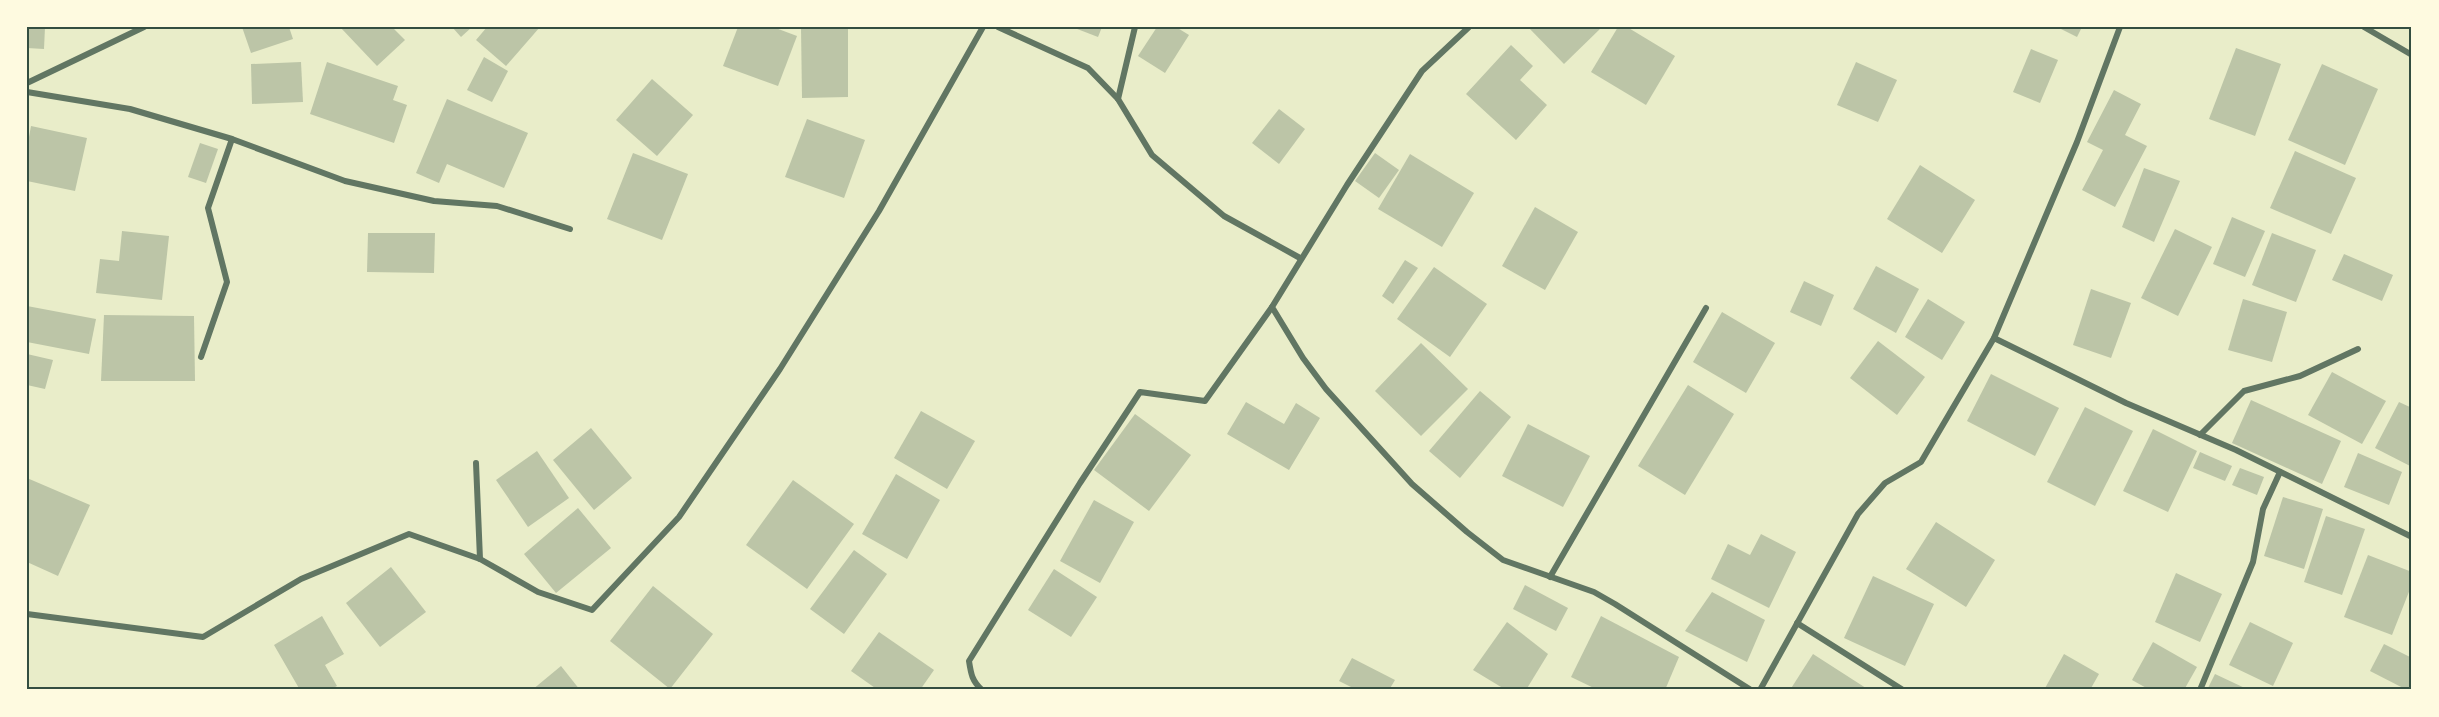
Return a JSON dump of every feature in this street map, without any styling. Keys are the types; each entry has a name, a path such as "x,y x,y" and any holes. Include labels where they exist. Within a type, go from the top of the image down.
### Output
{"street":[{"path":"27,84 144,27"},
{"path":"27,614 202,637 301,579 409,534 480,559 538,592 592,610 679,517 780,369 879,211 983,27"},
{"path":"998,27 1088,68 1118,99 1152,155 1224,216 1300,258"},
{"path":"1118,99 1135,27"},
{"path":"982,690 970,674 969,662 1080,483 1140,392 1204,401 1272,307 1300,258 1422,71 1469,27"},
{"path":"1760,690 1858,514 1885,483 1921,462 1994,338 2077,142 2120,27"},
{"path":"2364,27 2412,55"},
{"path":"27,92 130,109 232,139 345,180 434,201 497,206 570,230"},
{"path":"201,357 227,282 208,207 232,139"},
{"path":"1272,307 1303,358 1326,389 1412,484 1503,560 1594,592 1751,690"},
{"path":"1550,577 1706,308"},
{"path":"1994,338 2126,403 2280,472 2412,537"},
{"path":"2200,435 2244,391 2300,376 2358,349"},
{"path":"476,463 480,559"},
{"path":"2200,690 2253,562 2263,509 2280,472"},
{"path":"1797,623 1903,690"}],"building":[{"path":"27,27 45,27 44,49 27,48"},
{"path":"242,27 289,27 293,39 251,53"},
{"path":"392,27 405,40 377,66 341,28"},
{"path":"452,27 472,27 461,37"},
{"path":"487,27 540,27 506,66 476,40"},
{"path":"738,27 773,27 797,36 778,86 723,66"},
{"path":"801,27 848,27 848,97 802,98"},
{"path":"1072,27 1102,27 1098,37"},
{"path":"1157,27 1176,27 1189,35 1165,73 1138,56"},
{"path":"1528,27 1602,27 1564,64"},
{"path":"1618,27 1627,27 1675,56 1646,105 1591,72"},
{"path":"2057,27 2082,27 2077,37"},
{"path":"1511,45 1533,66 1520,80 1547,105 1516,140 1466,94"},
{"path":"2236,48 2281,64 2255,136 2209,119"},
{"path":"2031,49 2058,60 2040,103 2013,92"},
{"path":"484,57 508,71 492,102 467,90"},
{"path":"301,62 303,102 252,104 251,64"},
{"path":"327,62 398,86 393,100 407,105 394,143 310,114"},
{"path":"1856,62 1897,80 1878,122 1837,105"},
{"path":"2322,64 2378,89 2345,165 2288,140"},
{"path":"652,79 693,115 657,156 616,120"},
{"path":"2114,90 2141,104 2125,135 2147,146 2115,207 2082,190 2103,150 2087,142"},
{"path":"447,99 528,133 504,188 447,164 439,183 416,173"},
{"path":"1279,109 1305,129 1279,164 1252,143"},
{"path":"807,119 865,140 844,198 785,177"},
{"path":"31,126 87,138 75,191 27,181 27,148"},
{"path":"200,143 218,149 206,183 188,177"},
{"path":"2295,151 2356,178 2331,234 2270,208"},
{"path":"633,153 688,174 662,240 607,219"},
{"path":"1375,153 1399,170 1379,198 1355,181"},
{"path":"1410,154 1474,193 1442,247 1378,209"},
{"path":"1920,165 1975,200 1942,253 1887,219"},
{"path":"2144,168 2180,181 2154,242 2122,227"},
{"path":"1535,207 1578,232 1545,290 1502,266"},
{"path":"2232,217 2265,231 2245,277 2213,264"},
{"path":"2175,229 2212,247 2178,316 2141,298"},
{"path":"122,231 169,236 162,300 96,293 100,259 119,261"},
{"path":"368,233 435,233 434,273 367,272"},
{"path":"2272,233 2316,250 2296,302 2252,285"},
{"path":"2344,254 2393,275 2382,301 2332,280"},
{"path":"1405,260 1418,268 1393,304 1382,296"},
{"path":"1876,266 1919,289 1896,333 1853,309"},
{"path":"1434,267 1487,304 1450,357 1397,319"},
{"path":"1804,281 1834,295 1821,326 1790,312"},
{"path":"2091,289 2131,303 2111,358 2073,345"},
{"path":"1928,299 1965,322 1942,360 1905,337"},
{"path":"2243,299 2287,312 2272,362 2228,350"},
{"path":"27,306 96,319 89,354 27,342"},
{"path":"1722,312 1775,343 1746,393 1693,362"},
{"path":"104,315 194,316 195,381 101,381"},
{"path":"1878,341 1925,377 1897,415 1850,378"},
{"path":"1421,343 1468,389 1421,436 1375,391"},
{"path":"27,354 53,360 45,389 27,385"},
{"path":"2332,372 2386,401 2362,444 2308,415"},
{"path":"1991,374 2059,408 2035,456 1967,421"},
{"path":"1688,385 1734,414 1685,495 1638,466"},
{"path":"1480,391 1511,417 1460,478 1429,451"},
{"path":"2251,400 2341,441 2322,484 2232,443"},
{"path":"1246,402 1284,424 1296,403 1320,418 1289,470 1227,434"},
{"path":"2399,402 2412,408 2412,467 2375,448"},
{"path":"2085,407 2133,431 2095,506 2047,482"},
{"path":"921,411 975,441 947,489 894,458"},
{"path":"1135,414 1191,455 1149,511 1094,470"},
{"path":"1528,424 1590,456 1563,507 1502,476"},
{"path":"591,428 632,478 594,510 553,460"},
{"path":"2153,429 2197,451 2168,512 2123,491"},
{"path":"537,451 569,498 528,527 496,480"},
{"path":"2200,452 2232,466 2225,481 2193,468"},
{"path":"2358,453 2402,472 2389,505 2344,487"},
{"path":"2240,468 2264,477 2257,495 2232,485"},
{"path":"896,474 940,500 907,559 862,534"},
{"path":"27,478 90,505 58,576 27,562"},
{"path":"793,480 854,524 807,589 746,545"},
{"path":"2283,497 2323,509 2304,569 2264,556"},
{"path":"1094,500 1134,522 1100,583 1060,561"},
{"path":"578,508 611,548 556,593 524,554"},
{"path":"2326,516 2365,529 2342,595 2304,582"},
{"path":"1936,522 1995,560 1966,607 1906,569"},
{"path":"1761,534 1796,552 1769,608 1711,579 1728,544 1750,555"},
{"path":"854,550 887,574 844,634 810,609"},
{"path":"2368,555 2412,572 2412,584 2392,635 2344,617"},
{"path":"391,567 426,612 380,647 346,603"},
{"path":"1054,569 1097,597 1071,637 1028,610"},
{"path":"2176,573 2222,594 2200,642 2155,622"},
{"path":"1873,576 1934,604 1905,666 1844,638"},
{"path":"1525,585 1568,608 1556,631 1513,609"},
{"path":"653,586 713,634 670,689 610,641"},
{"path":"1712,592 1765,620 1747,662 1685,631"},
{"path":"322,616 344,654 325,665 337,686 329,690 300,690 274,645"},
{"path":"1601,616 1679,657 1665,690 1598,690 1571,677"},
{"path":"1507,622 1548,654 1526,690 1506,690 1473,670"},
{"path":"2250,622 2293,643 2273,686 2229,665"},
{"path":"879,632 934,670 920,690 878,690 851,671"},
{"path":"2153,642 2197,667 2184,690 2150,690 2132,680"},
{"path":"2384,644 2412,658 2412,690 2407,690 2370,671"},
{"path":"1813,654 1869,690 1790,690"},
{"path":"2064,654 2099,674 2090,690 2044,690"},
{"path":"1352,658 1395,680 1389,690 1357,690 1339,681"},
{"path":"561,666 580,690 532,690"},
{"path":"2215,674 2249,690 2207,690"}]}
